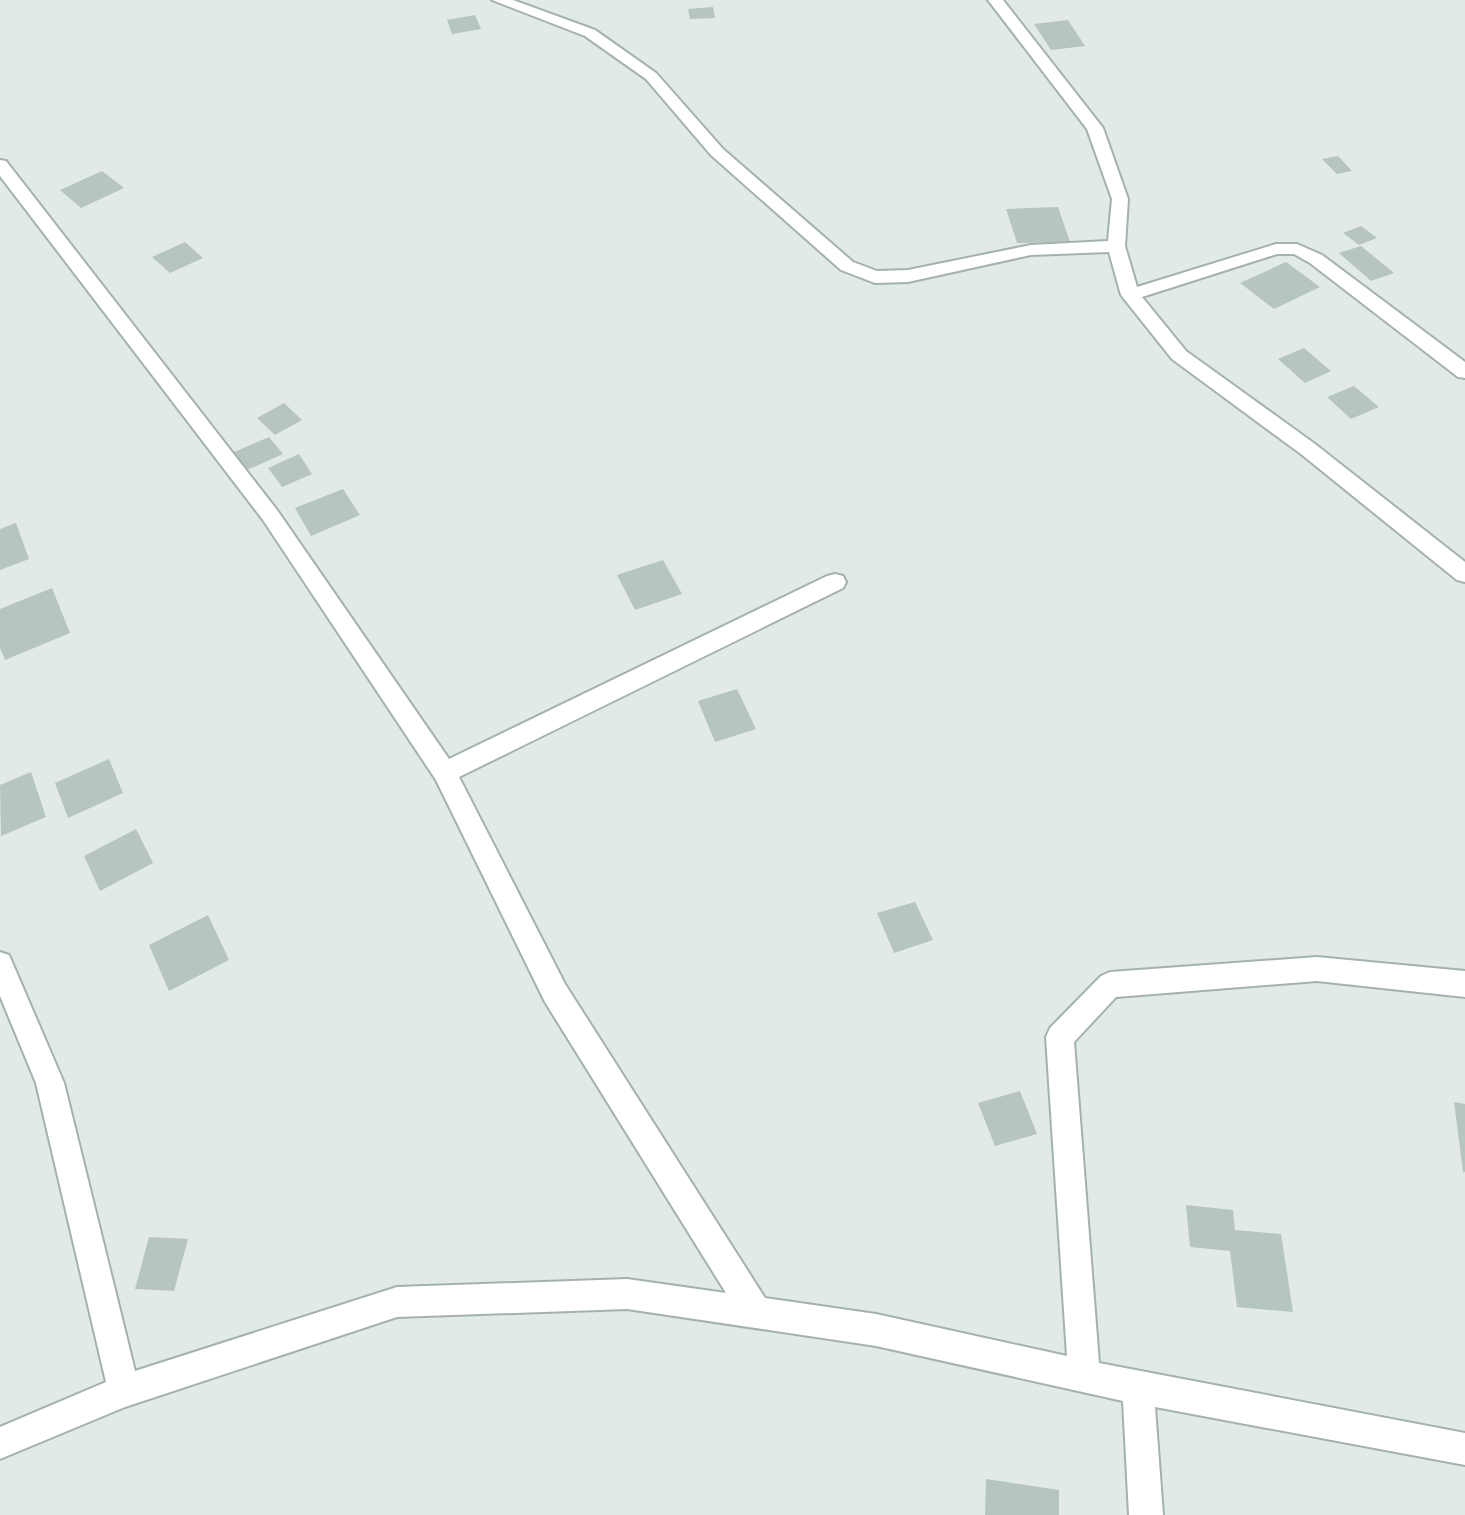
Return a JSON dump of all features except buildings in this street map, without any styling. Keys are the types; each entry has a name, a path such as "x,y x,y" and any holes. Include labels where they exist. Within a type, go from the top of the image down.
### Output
{"street":[{"path":"499,0 590,33 651,76 717,152 847,266 875,277 908,276 1031,250 1116,246"},
{"path":"995,0 1095,128 1120,199 1116,246 1130,295 1179,355 1308,449 1465,574"},
{"path":"0,165 270,515 445,773 555,993 756,1313"},
{"path":"1130,295 1276,249 1297,249 1316,259 1465,372"},
{"path":"445,773 835,582"},
{"path":"0,964 50,1083 124,1391"},
{"path":"1084,1376 1060,1037 1110,985 1317,969 1465,984"},
{"path":"0,1443 124,1391 397,1302 627,1294 876,1330 1138,1388 1465,1449"},
{"path":"1138,1388 1146,1515"}]}
